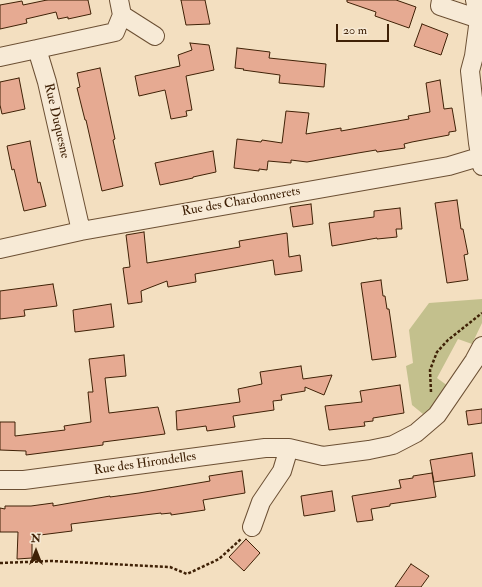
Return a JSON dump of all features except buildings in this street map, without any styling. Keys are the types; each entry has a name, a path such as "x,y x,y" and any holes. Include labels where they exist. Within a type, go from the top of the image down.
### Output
{"street":[{"path":"441,0 440,6 479,19"},
{"path":"475,0 479,19 474,56 470,71 481,160"},
{"path":"0,57 115,32 120,8 155,36"},
{"name":"Rue Duquesne","path":"37,49 47,82 81,231"},
{"name":"Rue des Chardonnerets","path":"0,249 81,231 481,160"},
{"name":"Rue des Hirondelles","path":"0,480 24,480 265,448 289,448 323,456 393,445 416,433 437,415 471,367 482,346"},
{"path":"252,527 260,502 282,471 289,448"}],"path":[{"path":"437,415 431,395 430,370 437,352 448,340 482,313"},
{"path":"0,563 51,561 170,567 187,574 219,559 252,527"}],"shaded area":[{"path":"482,299 482,323 472,344 458,339 437,378 448,386 438,404 423,414 412,405 406,366 413,363 409,330 429,303"}]}
